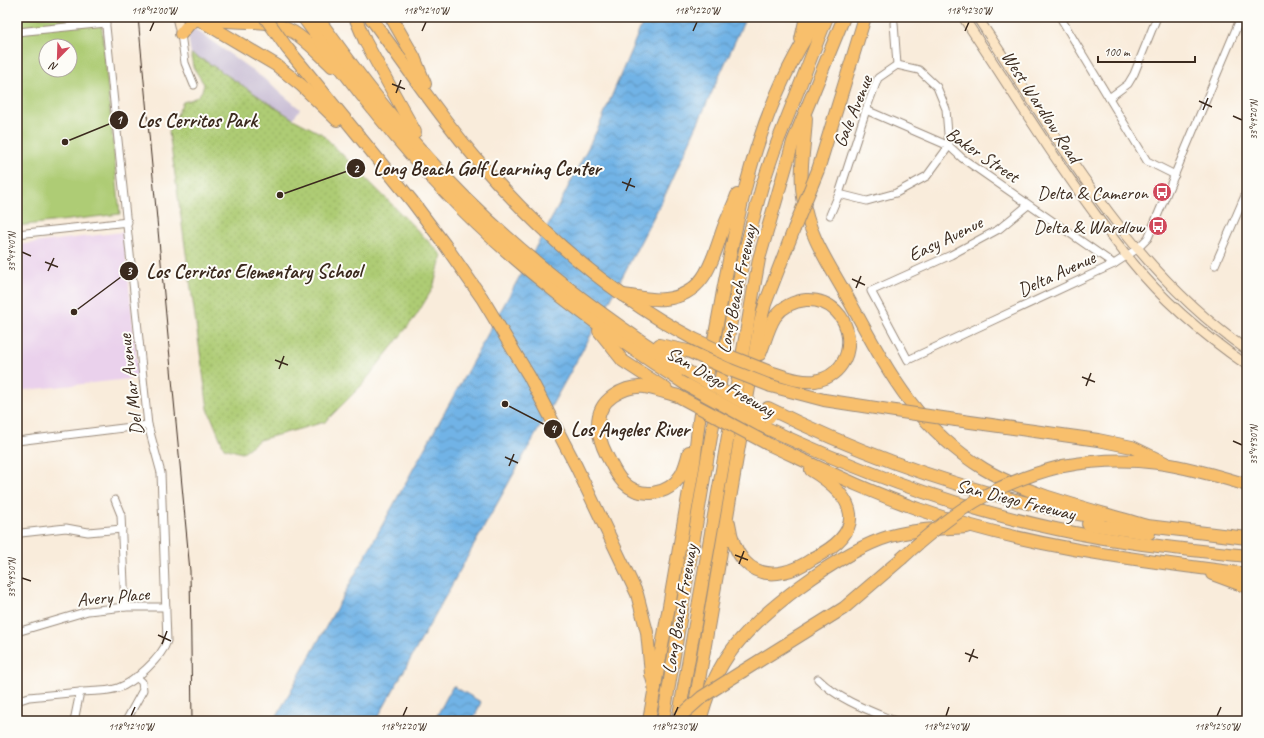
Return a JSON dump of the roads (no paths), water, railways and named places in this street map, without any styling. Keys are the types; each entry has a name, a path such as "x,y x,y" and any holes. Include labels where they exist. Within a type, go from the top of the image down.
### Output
{"highway":[{"path":"181,34 190,23 200,17 221,21 272,23 288,28 299,35 352,84"},
{"path":"200,17 276,65 301,84 343,126 361,139"},
{"path":"265,17 287,48 412,201 445,245 482,298 544,402 637,594 647,632 650,674 655,688"},
{"name":"San Diego Freeway","path":"304,17 352,84 424,170 544,259 590,297 635,340 659,345 687,374 765,417 848,445 954,484 1048,508 1146,526 1247,538"},
{"path":"312,17 383,113 438,174 474,208"},
{"path":"317,17 360,75 427,158 474,208"},
{"name":"San Diego Freeway","path":"326,17 350,53 415,132 512,256 586,316 635,340 687,374 872,474 949,501 993,514 1088,536 1247,556"},
{"path":"355,17 365,41 415,132"},
{"path":"391,17 414,57 433,102"},
{"path":"799,46 806,17"},
{"path":"621,295 658,300 674,297 687,292 697,284 709,270 724,228 750,166 765,120 799,46 819,17"},
{"name":"Long Beach Freeway","path":"663,721 724,357 745,250 762,186 774,151 827,17"},
{"name":"Long Beach Freeway","path":"678,721 759,259 783,173 806,110 844,17"},
{"path":"692,721 749,385 766,304 818,170 865,17"},
{"path":"372,20 433,102 488,172 552,238 590,271 649,314 692,338 727,355 770,372 808,381 822,379 834,372 844,359 849,338 846,325 835,310 823,303 810,300 797,302 781,311 775,317 769,330 749,385"},
{"path":"806,110 802,179 803,197 808,222 821,250 886,366 912,406 951,446 1001,478 1040,493 1146,526"},
{"path":"649,721 693,466 700,414 726,274 750,166"},
{"path":"586,316 624,361 678,396 768,444 822,476 840,490 846,500 850,513 849,524 844,537 833,547 804,564 783,573 768,573 754,569 743,561 738,554 730,535 727,514"},
{"path":"659,345 688,351 771,386 824,400 1098,440 1132,447 1165,463"},
{"path":"678,396 645,387 630,389 610,399 601,410 597,426 600,441 615,471 629,487 638,491 651,493 660,492 675,483 685,467 700,414"},
{"path":"765,417 909,476 994,503 1109,527 1247,546"},
{"path":"765,417 882,471 992,507 1085,528 1247,550"},
{"path":"768,444 886,497 976,527 1098,555 1247,574"},
{"path":"675,721 702,697 844,608 939,525 976,500 1020,479 1063,466 1100,461 1143,460 1196,469 1247,485"},
{"path":"700,721 713,681 727,656 755,624 804,585 858,550 890,536 918,530 976,527"},
{"path":"1192,567 1247,587"}],"main road":[{"path":"177,17 181,34"},
{"path":"181,34 184,17"},
{"name":"West Wardlow Road","path":"963,17 1081,195 1127,256 1180,313 1247,365"},
{"name":"West Wardlow Road","path":"977,17 1090,188 1137,249 1188,304 1247,350"}],"street":[{"path":"1061,17 1147,161 1175,175"},
{"path":"1109,98 1128,84 1134,74 1157,17"},
{"path":"1240,18 1247,22"},
{"name":"Delta Avenue","path":"908,360 1114,264 1137,249 1148,238 1240,18"},
{"path":"17,32 106,20"},
{"name":"Del Mar Avenue","path":"17,701 29,697 119,688 136,677 165,647 167,641 161,473 148,425 106,20"},
{"name":"Gale Avenue","path":"830,215 839,194 878,78 897,64 894,23"},
{"path":"181,34 185,63 194,85"},
{"path":"839,194 867,201 896,193 927,176 949,146 946,109 937,87 919,70 897,64"},
{"name":"Baker Street","path":"866,110 949,146 962,158 1114,264"},
{"path":"1215,265 1247,191"},
{"name":"Easy Avenue","path":"908,360 871,291 951,255 1000,229 1028,205"},
{"path":"17,234 128,222"},
{"path":"17,440 148,425"},
{"path":"115,500 121,515 125,607"},
{"path":"17,535 21,533 66,528 88,532 122,529"},
{"name":"Avery Place","path":"17,632 88,611 125,607 166,607"},
{"path":"126,721 143,690 142,682 136,677"},
{"path":"818,679 827,688 841,698 895,721"},
{"path":"74,721 80,692"}],"water":[{"path":"645,17 746,17 667,191 606,308 376,721 274,721 558,207 599,126"},
{"path":"453,686 481,702 473,721 434,721"}],"tram line":[{"path":"138,17 190,571 192,721"}],"place":[{"name":"Los Cerritos Park","path":"65,142"},
{"name":"Delta & Cameron","path":"1162,192"},
{"name":"Long Beach Golf Learning Center","path":"280,195"},
{"name":"Delta & Wardlow","path":"1158,226"},
{"name":"Los Cerritos Elementary School","path":"74,312"},
{"name":"Los Angeles River","path":"505,404"}]}
